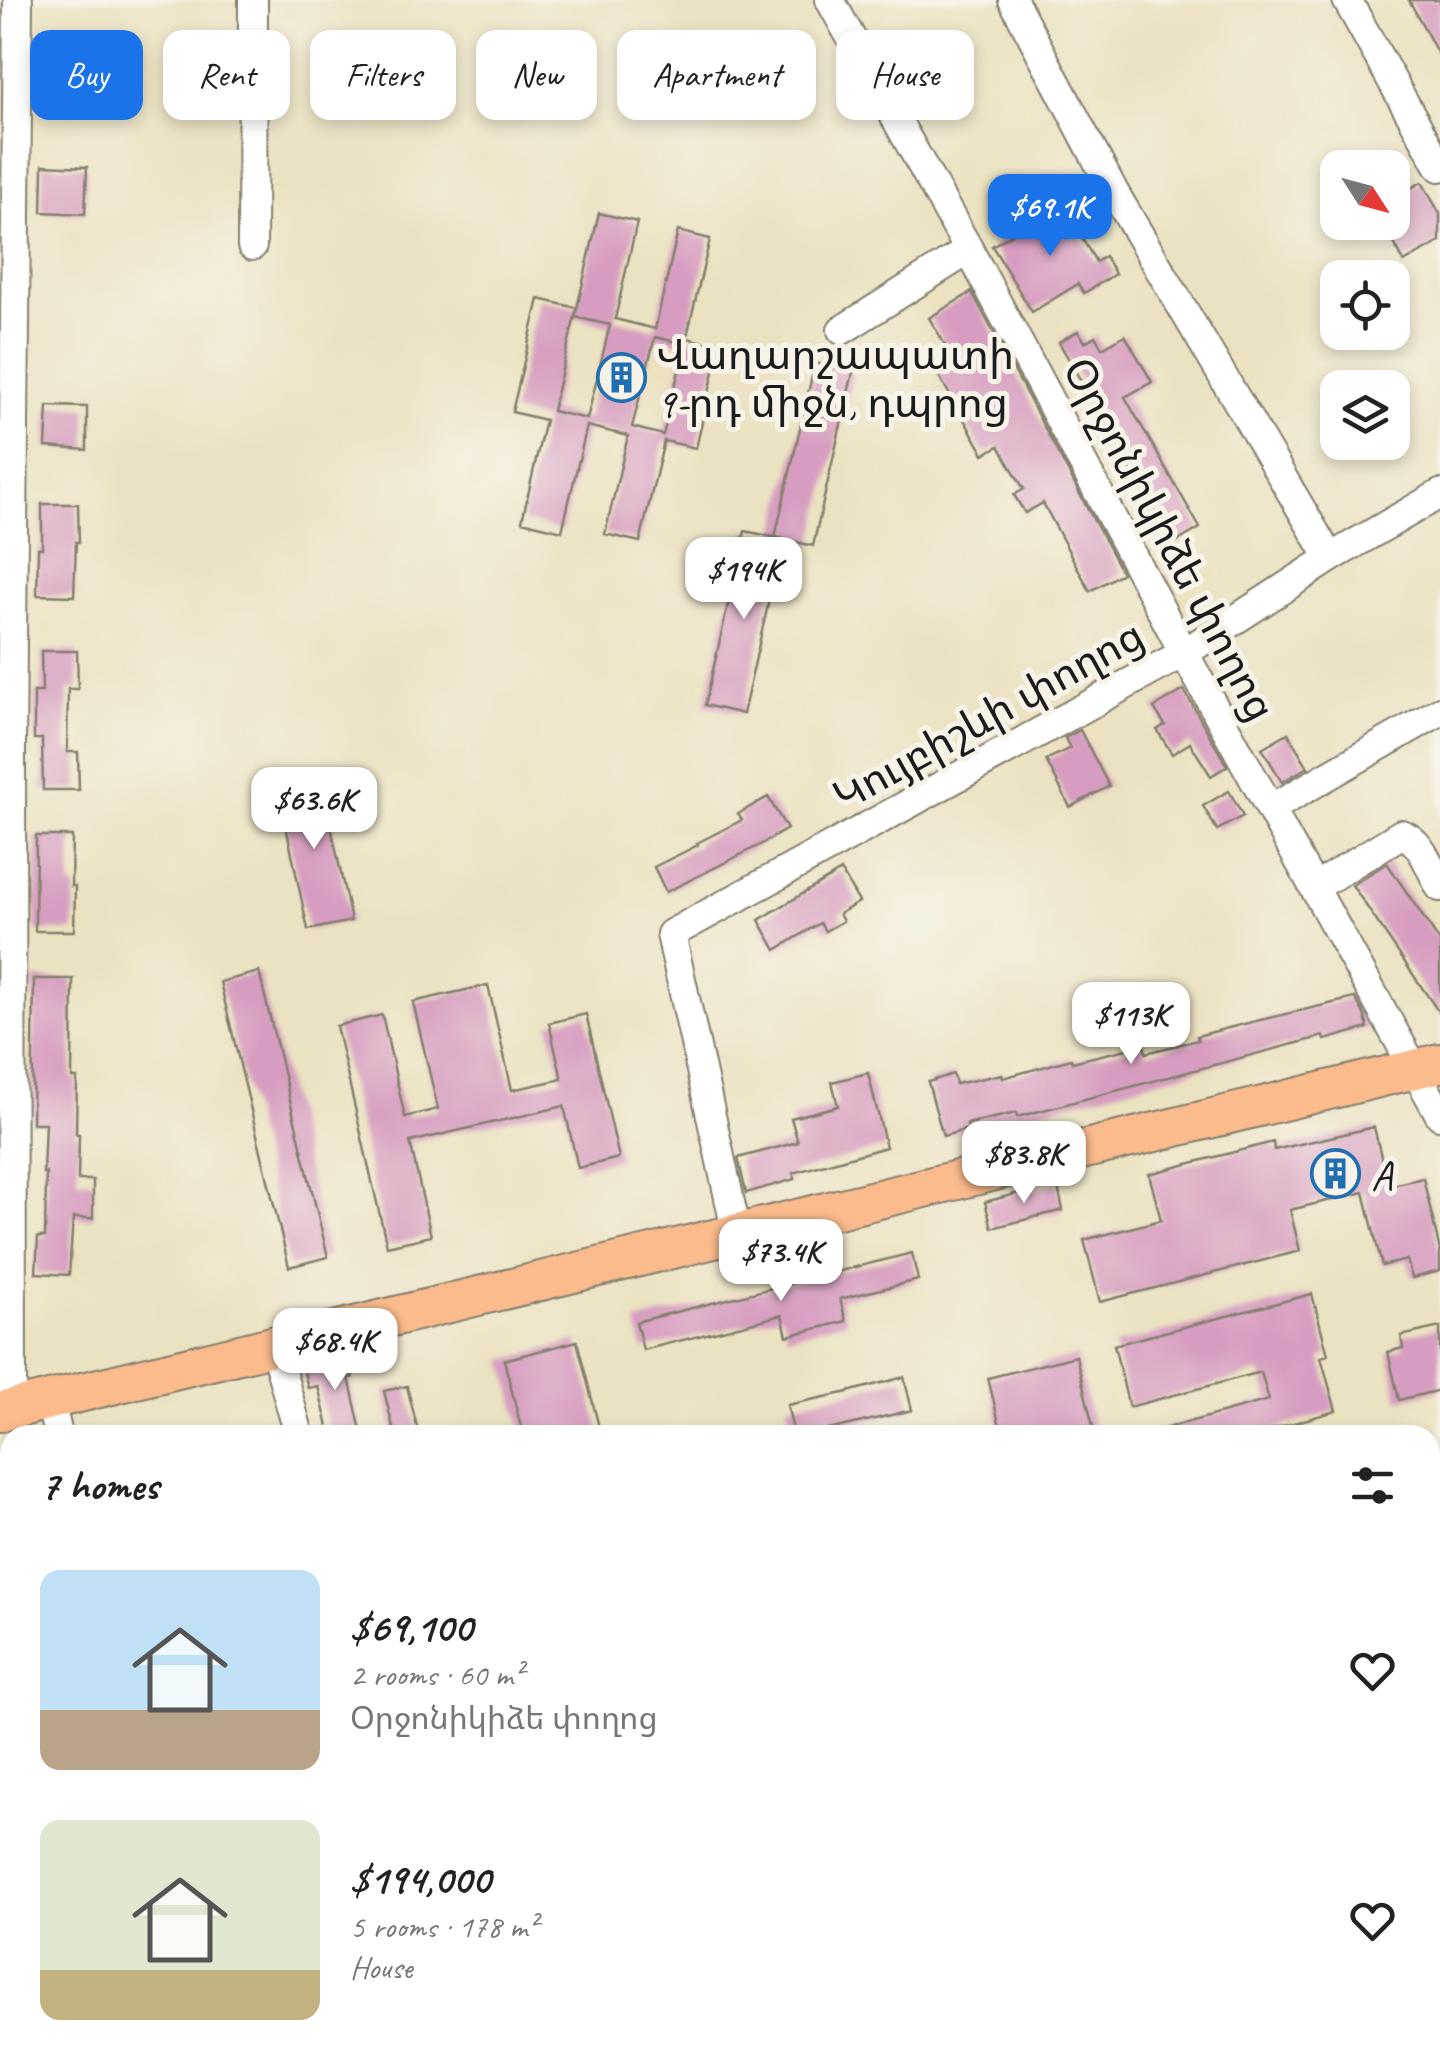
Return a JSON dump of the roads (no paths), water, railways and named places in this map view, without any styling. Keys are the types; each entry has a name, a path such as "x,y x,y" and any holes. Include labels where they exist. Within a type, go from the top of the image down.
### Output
{"main road":[{"path":"6,1411 54,1418 274,1346 1428,1066"}],"street":[{"path":"6,1411 8,221 18,0"},
{"path":"252,246 253,0"},
{"name":"Օրջոնիկիձե փողոց","path":"830,0 969,250 1184,653 1315,886 1428,1066 1440,1115"},
{"path":"1013,0 1114,192 1330,558"},
{"path":"1347,0 1440,167"},
{"path":"842,330 969,250"},
{"name":"Կույբիշևի փողոց","path":"736,1234 671,934 1184,653 1330,558 1440,494"},
{"path":"1272,808 1440,711"},
{"path":"1315,886 1400,834 1416,843 1440,887"},
{"path":"274,1346 295,1425"}],"place":[{"name":"Վաղարշապատի 9-րդ միջն, դպրոց","path":"621,378"},
{"name":"A","path":"1336,1174"}]}
